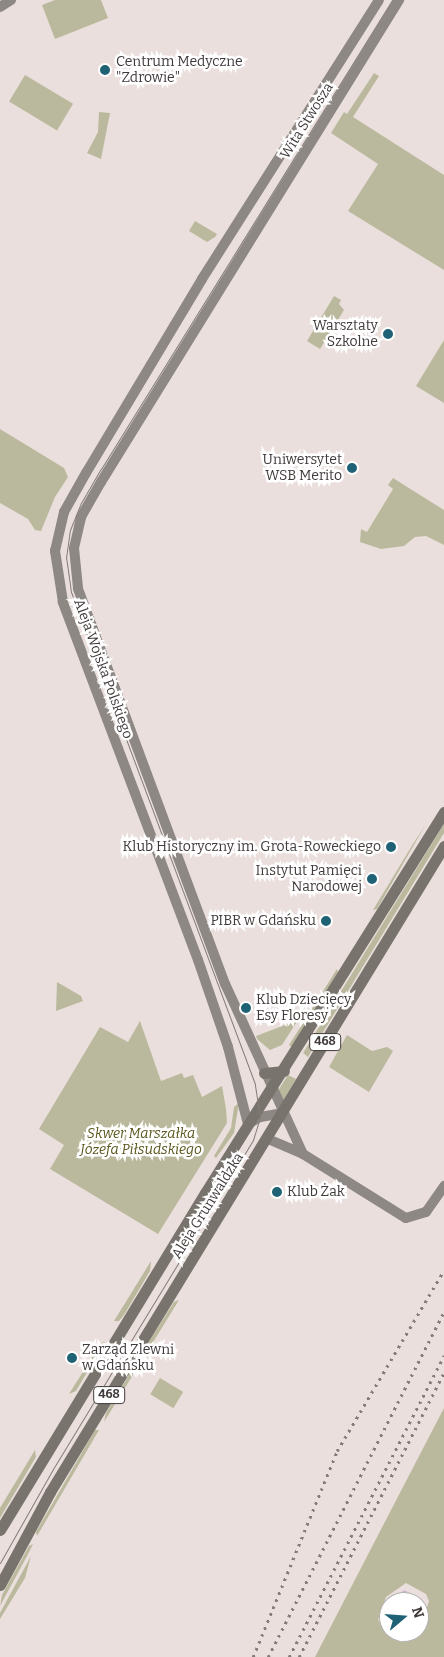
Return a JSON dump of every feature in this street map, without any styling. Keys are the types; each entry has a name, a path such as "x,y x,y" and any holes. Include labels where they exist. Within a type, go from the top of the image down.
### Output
{"main road":[{"name":"Aleja Grunwaldzka","path":"0,1530 248,1124 284,1071 444,812"},
{"name":"Aleja Grunwaldzka","path":"0,1584 69,1460 268,1139 444,846"},
{"path":"264,1073 284,1071"}],"street":[{"path":"0,7 12,0"},
{"name":"Wita Stwosza","path":"223,247 379,0"},
{"name":"Wita Stwosza","path":"239,258 400,0"},
{"path":"261,188 276,198"},
{"name":"Aleja Wojska Polskiego","path":"223,247 69,502 56,539 55,568 69,618 198,960 228,1046 248,1124"},
{"name":"Aleja Wojska Polskiego","path":"239,258 85,511 75,540 73,561 81,596 236,1013 303,1154"},
{"path":"248,1124 260,1116 283,1113"},
{"path":"268,1139 303,1154 325,1171 406,1218 426,1212 444,1186"}],"green space":[{"path":"55,0 101,0 108,18 55,39 42,5"},
{"path":"374,73 379,76 353,117 444,175 444,270 348,211 378,164 331,133 344,112 347,114"},
{"path":"25,75 73,104 57,130 9,102"},
{"path":"99,112 110,113 101,159 87,153 98,132"},
{"path":"195,221 217,234 215,237 207,242 189,231"},
{"path":"334,296 341,300 339,304 344,310 320,349 307,341"},
{"path":"444,340 444,403 416,386"},
{"path":"0,429 64,468 68,477 55,497 41,531 35,530 28,519 0,503"},
{"path":"393,478 444,510 444,545 426,536 415,537 404,546 381,549 360,542 361,529 367,532 393,489 388,485"},
{"path":"426,824 377,909 373,910 413,844"},
{"path":"444,824 444,833 308,1057 303,1053"},
{"path":"337,969 338,972 292,1047 289,1045"},
{"path":"57,982 81,996 83,1001 56,1011"},
{"path":"298,1020 282,1045 270,1050 257,1039 256,1036"},
{"name":"Skwer Marszałka Józefa Piłsudskiego","path":"140,1021 161,1081 182,1073 184,1078 193,1075 202,1097 222,1086 226,1109 227,1123 158,1234 50,1169 64,1145 39,1129 100,1027 128,1042"},
{"path":"347,1035 372,1051 387,1047 393,1051 369,1092 329,1067"},
{"path":"288,1075 296,1079 283,1101 277,1092"},
{"path":"239,1103 234,1133 216,1158 214,1156 231,1128 234,1107"},
{"path":"151,1261 150,1271 124,1315 119,1321 114,1321"},
{"path":"179,1300 104,1422 106,1413 152,1337 174,1302"},
{"path":"105,1342 76,1391 69,1394 101,1343"},
{"path":"160,1378 183,1392 173,1408 150,1394"},
{"path":"444,1408 444,1657 315,1657"},
{"path":"95,1430 99,1430 37,1536 36,1532"},
{"path":"35,1450 36,1457 0,1518 0,1508"},
{"path":"33,1544 0,1606 2,1595 29,1546"},
{"path":"31,1556 25,1578 0,1619 0,1613"}],"tram line":[{"path":"0,1563 53,1469 253,1140 260,1117 255,1084 71,592 66,558 70,530 81,503 101,469 392,0"}],"railway":[{"path":"253,1657 337,1451 444,1270"},
{"path":"268,1657 444,1312"},
{"path":"289,1657 444,1355"},
{"path":"299,1657 444,1373"}],"place":[{"name":"Centrum Medyczne \"Zdrowie\"","path":"105,70"},
{"name":"Warsztaty Szkolne","path":"388,334"},
{"name":"Uniwersytet WSB Merito","path":"352,468"},
{"name":"Klub Historyczny im. Grota-Roweckiego","path":"391,847"},
{"name":"Instytut Pamięci Narodowej","path":"372,879"},
{"name":"PIBR w Gdańsku","path":"326,921"},
{"name":"Klub Dziecięcy Esy Floresy","path":"246,1008"},
{"name":"Klub Żak","path":"277,1192"},
{"name":"Zarząd Zlewni w Gdańsku","path":"72,1358"}]}
